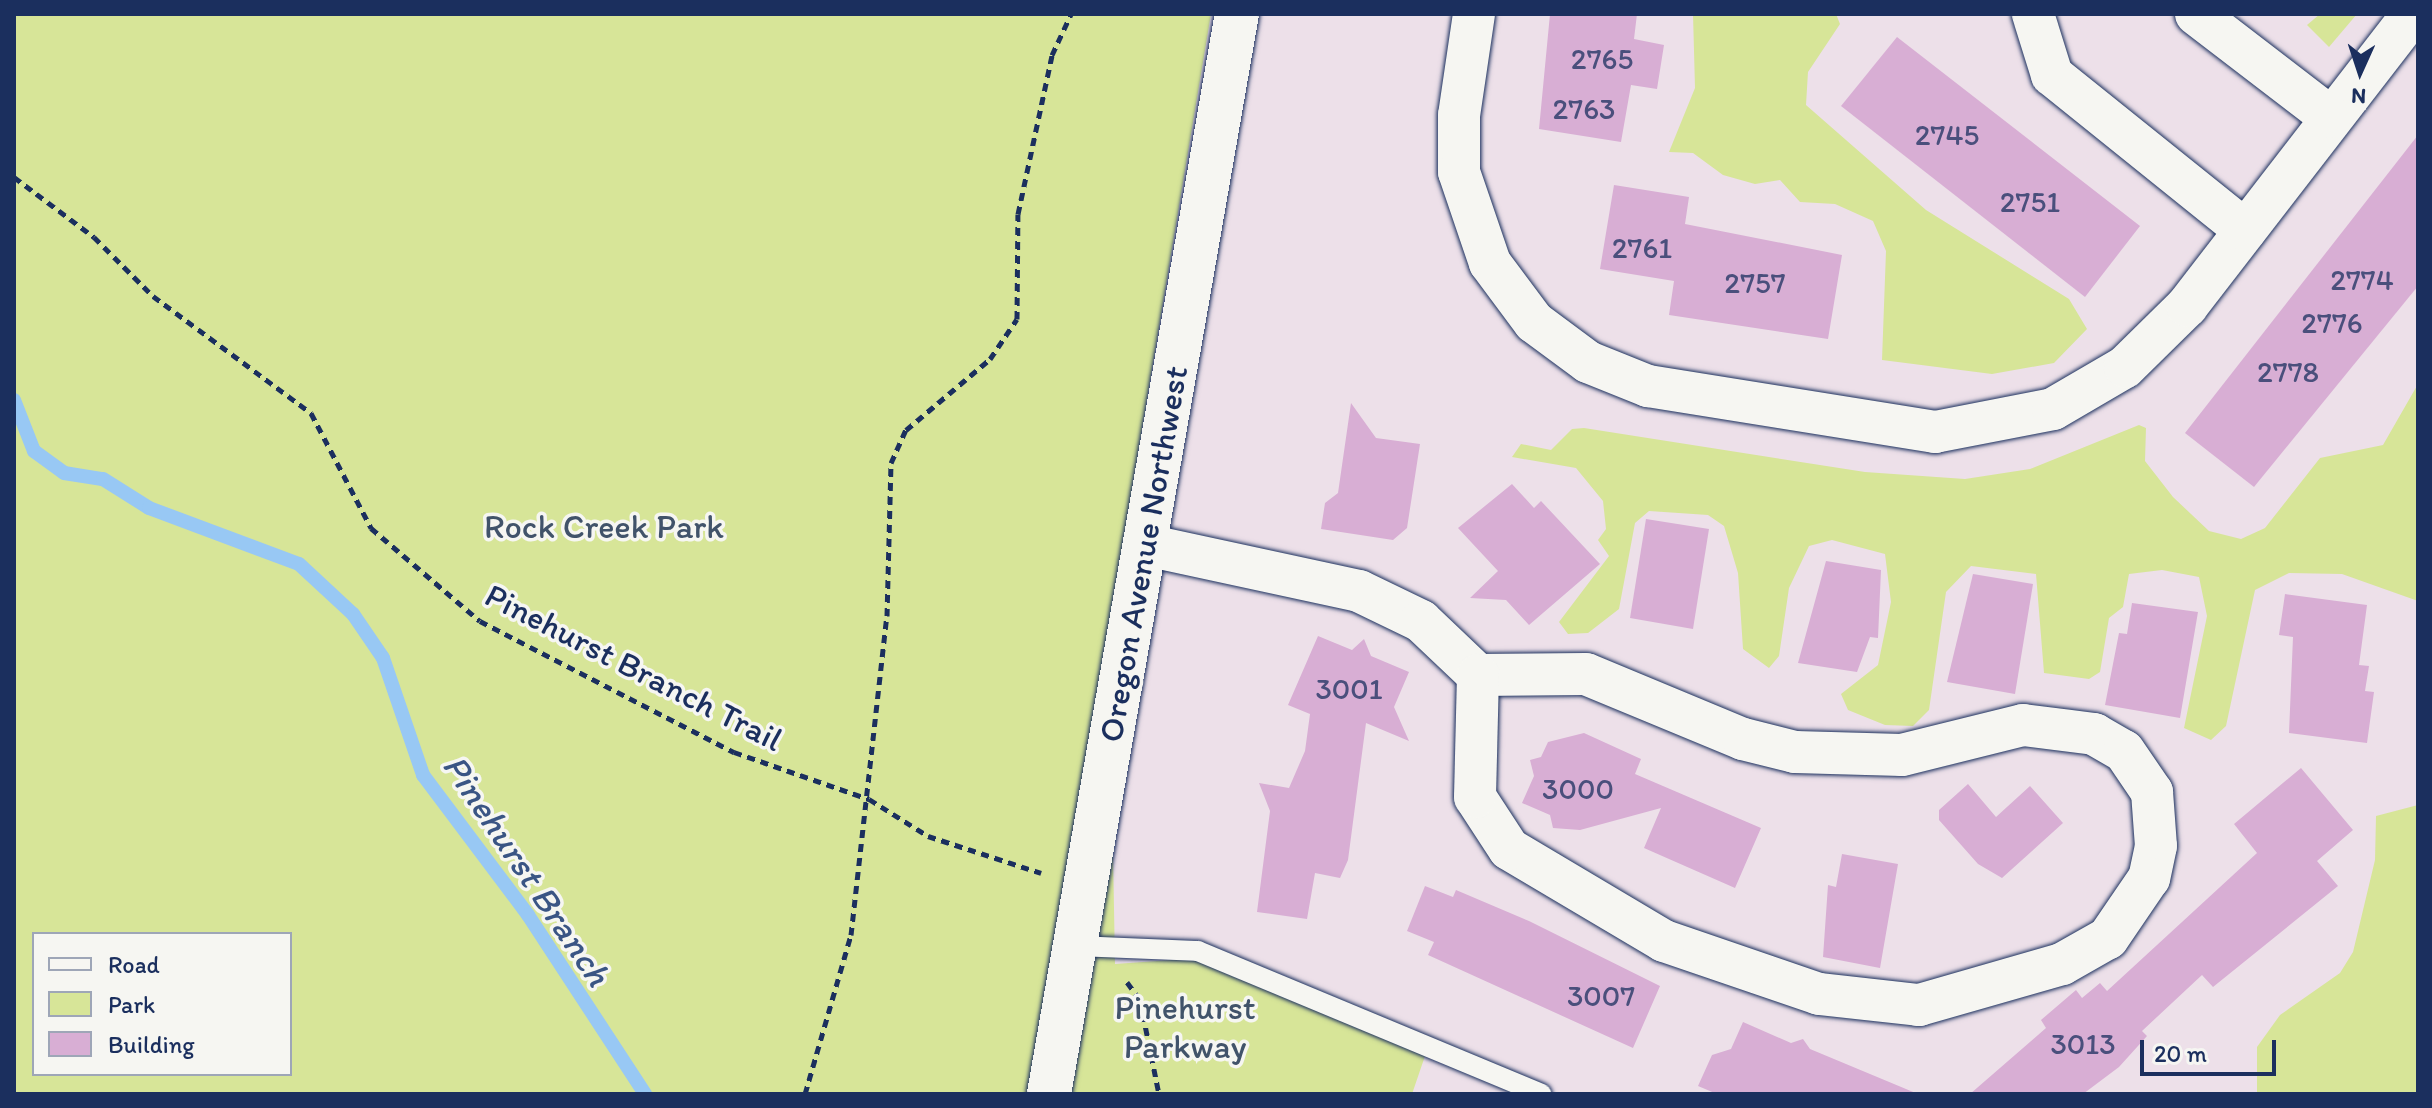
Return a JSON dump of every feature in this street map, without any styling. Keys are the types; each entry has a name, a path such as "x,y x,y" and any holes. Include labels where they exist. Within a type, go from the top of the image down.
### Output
{"street":[{"name":"Oregon Avenue Northwest","path":"1049,1094 1237,14"},
{"path":"1474,14 1458,158 1490,263 1516,304 1570,351 1648,386 1909,430 2027,418 2066,404 2125,367 2171,324 2413,14"},
{"path":"2033,14 2052,75 2245,230"},
{"path":"2196,14 2330,117"},
{"path":"1146,545 1359,591 1421,621 1478,675 1586,674 1743,739 1823,756 1902,755 2023,725 2078,729 2124,751 2145,776 2156,832 2149,878 2108,938 2062,964 1919,1005 1819,994 1664,941 1509,849 1475,797 1478,675"}],"lane":[{"path":"1074,946 1198,951 1541,1094"}],"path":[{"path":"805,1094 851,935 869,799 887,616 891,463 906,430 990,359 1017,319 1018,214 1052,55 1071,14"},
{"name":"Pinehurst Branch Trail","path":"14,177 94,237 153,296 311,413 371,528 480,621 734,752 869,799 928,836 1057,878"},
{"path":"1120,971 1140,1000 1159,1094"}],"green space":[{"name":"Rock Creek Park","path":"14,14 1211,14 1109,628 1115,964 1199,958 1425,1056 1412,1094 14,1094"},
{"path":"1693,14 1836,14 1840,24 1808,72 1806,105 1926,210 2069,299 2087,329 2054,363 1992,374 1882,360 1886,251 1873,221 1835,204 1800,202 1780,180 1755,184 1723,175 1693,153 1669,152 1695,88"},
{"path":"2320,14 2357,14 2329,47 2307,25"},
{"path":"2418,384 2418,601 2342,574 2289,573 2255,590 2226,726 2211,740 2184,728 2207,616 2199,577 2162,570 2129,574 2123,607 2109,618 2100,672 2089,679 2044,673 2036,574 1971,566 1946,592 1929,710 1913,726 1885,725 1848,710 1841,694 1878,665 1891,602 1885,554 1832,540 1809,546 1789,588 1779,656 1769,668 1743,649 1738,573 1724,526 1708,515 1649,511 1635,523 1619,609 1588,633 1568,634 1559,622 1609,556 1598,540 1606,529 1603,501 1576,468 1512,457 1521,444 1551,450 1572,429 1584,428 1865,472 1965,479 2030,469 2139,425 2146,428 2145,461 2173,497 2209,531 2241,539 2265,528 2320,458 2383,445"},
{"path":"2418,805 2418,1094 2257,1094 2257,1047 2280,1015 2340,973 2353,952 2375,860 2376,816"}],"building":[{"path":"1550,14 1637,14 1634,39 1664,45 1657,89 1631,85 1621,142 1539,129"},
{"path":"1897,37 2140,226 2085,297 1841,106"},
{"path":"2418,135 2418,286 2254,487 2185,433"},
{"path":"1614,185 1689,197 1685,224 1842,255 1828,339 1669,315 1674,281 1600,269"},
{"path":"1351,403 1376,438 1420,444 1407,528 1393,540 1321,529 1325,503 1338,493"},
{"path":"1512,484 1534,508 1541,501 1600,564 1529,625 1506,600 1470,598 1498,571 1458,528"},
{"path":"1646,519 1709,529 1693,629 1630,618"},
{"path":"1826,561 1881,570 1878,638 1870,637 1857,672 1798,663"},
{"path":"1973,574 2033,584 2015,694 1947,682"},
{"path":"2285,594 2367,605 2359,665 2369,666 2365,691 2374,692 2367,743 2289,733 2293,637 2279,635"},
{"path":"2132,603 2198,612 2180,718 2105,705 2119,633 2127,634"},
{"path":"1318,636 1352,650 1364,639 1371,656 1409,672 1394,707 1409,741 1366,723 1348,860 1340,878 1315,873 1307,919 1257,912 1270,811 1259,783 1289,788 1305,751 1310,714 1288,705"},
{"path":"1584,733 1641,759 1635,774 1761,828 1735,888 1644,848 1661,808 1580,830 1553,828 1550,815 1522,803 1534,776 1530,760 1541,757 1548,742"},
{"path":"2301,768 2353,830 2317,861 2338,886 2213,987 2202,975 2142,1031 2147,1036 2119,1067 2083,1094 1970,1094 2046,1028 2041,1020 2076,990 2082,998 2100,983 2107,991 2257,853 2234,824"},
{"path":"1968,784 1996,817 2030,786 2063,823 2002,878 1978,864 1939,820 1939,810"},
{"path":"1842,854 1898,864 1880,968 1823,957 1828,885 1836,887"},
{"path":"1425,886 1453,897 1456,890 1529,921 1660,986 1633,1048 1428,955 1434,942 1407,931"},
{"path":"1743,1022 1791,1043 1803,1039 1810,1049 1918,1094 1717,1094 1698,1086 1712,1055 1731,1049"}],"waterway":[{"name":"Pinehurst Branch","path":"14,400 34,451 64,473 103,479 149,508 299,564 353,614 383,658 423,775 528,915 645,1094"}],"park label":[{"name":"Pinehurst Parkway","path":"1185,1026"}]}
